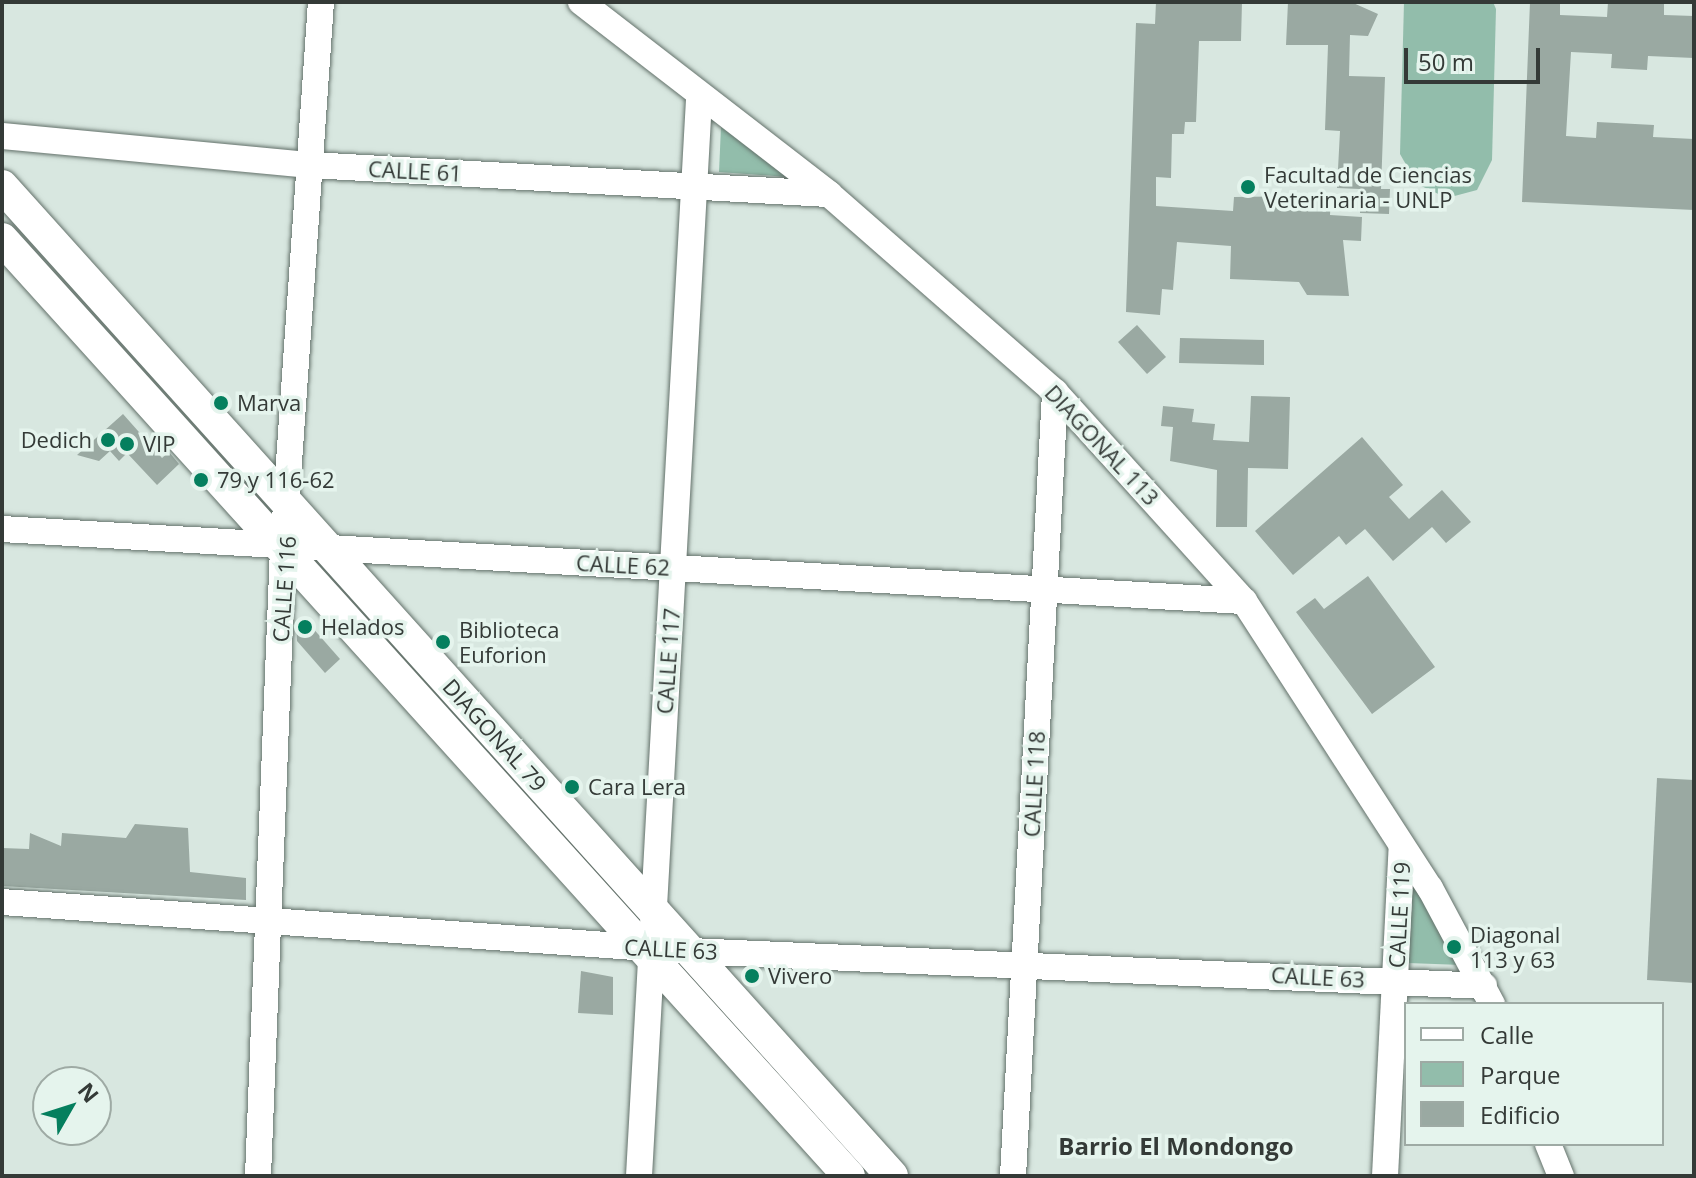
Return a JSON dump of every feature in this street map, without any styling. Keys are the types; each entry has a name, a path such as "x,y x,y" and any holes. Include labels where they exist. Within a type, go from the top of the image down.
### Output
{"main road":[{"name":"DIAGONAL 79","path":"2,186 892,1176"},
{"name":"DIAGONAL 79","path":"2,239 648,948 849,1176"}],"street":[{"name":"CALLE 116","path":"258,1176 271,917 283,548 290,506 321,2"},
{"name":"DIAGONAL 113","path":"581,2 699,98 829,194 1055,392 1244,601 1402,846 1488,995"},
{"name":"CALLE 117","path":"639,1176 648,948 674,568 699,98"},
{"name":"CALLE 61","path":"2,136 311,165 829,194"},
{"name":"CALLE 118","path":"1013,1176 1055,392"},
{"name":"CALLE 62","path":"2,529 283,548 327,547 1244,601"},
{"name":"CALLE 119","path":"1385,1176 1402,846"},
{"name":"CALLE 63","path":"2,902 271,917 690,951 1025,960 1395,981 1488,995"},
{"path":"1549,1146 1561,1176"}],"green space":[{"path":"1404,2 1493,2 1496,9 1492,160 1477,190 1447,198 1417,184 1400,154"},
{"path":"721,127 788,177 719,172"},
{"path":"1411,880 1462,965 1408,963"}],"building":[{"path":"1156,2 1242,2 1241,41 1199,41 1196,122 1185,122 1184,134 1172,134 1171,178 1156,177 1156,206 1233,211 1234,197 1331,196 1330,215 1362,217 1361,241 1343,240 1349,296 1307,295 1299,282 1230,279 1231,246 1177,242 1173,290 1162,289 1160,315 1126,312 1136,23 1155,24"},
{"path":"1288,2 1351,2 1378,14 1368,36 1350,35 1349,76 1385,77 1381,189 1390,189 1389,214 1360,213 1360,189 1337,188 1340,131 1325,130 1328,45 1286,45"},
{"path":"1530,2 1560,3 1560,15 1607,17 1608,2 1664,2 1664,15 1694,16 1694,58 1648,56 1647,70 1611,68 1612,54 1571,52 1566,136 1596,138 1597,122 1654,125 1653,137 1694,139 1694,210 1522,202"},
{"path":"1137,325 1166,357 1147,374 1118,342"},
{"path":"1180,338 1264,340 1264,365 1179,363"},
{"path":"1251,396 1290,397 1288,469 1248,468 1247,527 1216,527 1217,470 1170,461 1173,427 1161,426 1163,406 1194,409 1192,422 1215,424 1213,440 1249,442"},
{"path":"123,414 162,458 169,452 179,464 157,485 127,453 119,461 110,451 99,461 77,455"},
{"path":"1362,437 1403,485 1389,497 1409,519 1442,490 1471,522 1446,543 1432,527 1393,561 1365,529 1346,545 1339,536 1293,575 1255,531"},
{"path":"1368,576 1435,667 1372,714 1296,612 1315,598 1324,609"},
{"path":"296,623 311,626 340,659 325,673 297,641"},
{"path":"1657,778 1694,780 1694,983 1647,980"},
{"path":"135,824 188,828 190,872 246,878 246,900 2,886 2,848 29,849 30,833 61,846 62,833 126,838"},
{"path":"581,971 613,977 613,1015 578,1013"}],"place":[{"name":"Facultad de Ciencias Veterinaria - UNLP","path":"1248,187"},
{"name":"Marva","path":"221,403"},
{"name":"Dedich","path":"108,440"},
{"name":"VIP","path":"127,444"},
{"name":"79 y 116-62","path":"201,480"},
{"name":"Helados","path":"305,627"},
{"name":"Biblioteca Euforion","path":"443,642"},
{"name":"Cara Lera","path":"572,787"},
{"name":"Diagonal 113 y 63","path":"1454,947"},
{"name":"Vivero","path":"752,976"}],"district":[{"name":"Barrio El Mondongo","path":"1176,1146"}]}
